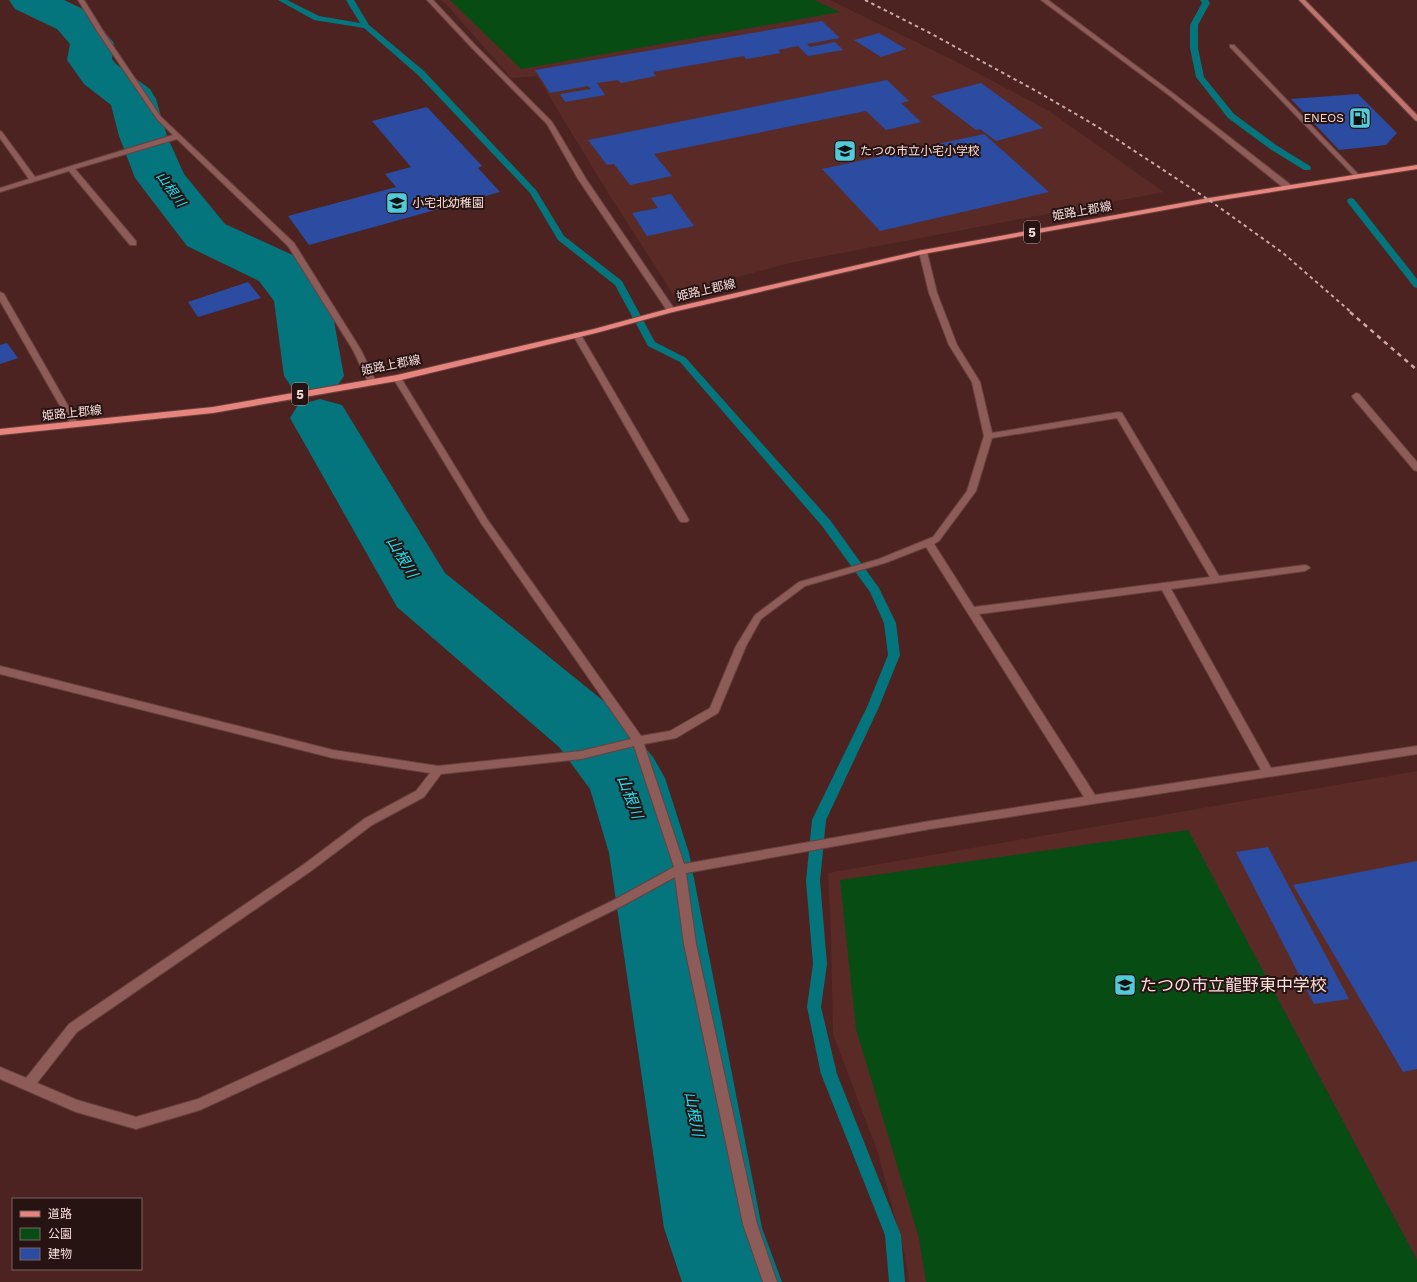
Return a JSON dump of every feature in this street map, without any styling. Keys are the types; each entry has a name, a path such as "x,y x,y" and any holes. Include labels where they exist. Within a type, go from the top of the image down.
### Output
{"main road":[{"path":"1302,0 1417,119"},
{"name":"姫路上郡線","path":"0,432 213,410 397,378 596,331 671,310 922,252 1288,187 1417,167"}],"street":[{"path":"81,0 102,34 159,118 292,245 357,350 372,382"},
{"path":"430,0 474,47 550,123 582,179 671,310"},
{"path":"1044,0 1172,95 1288,187"},
{"path":"1232,46 1356,176"},
{"path":"0,133 34,179"},
{"path":"0,190 178,136"},
{"path":"70,168 133,243"},
{"path":"0,670 332,754 438,770 581,755 638,741 672,735 714,710 741,646 758,617 802,584 882,561 936,538 971,491 988,436 976,382 953,345 933,293 922,252"},
{"path":"0,294 75,425"},
{"path":"577,335 684,520"},
{"path":"397,378 484,521 638,741 680,869 690,944 748,1216 770,1282"},
{"path":"1356,396 1417,468"},
{"path":"988,436 1119,415 1216,579"},
{"path":"928,542 1092,800"},
{"path":"972,611 1305,568"},
{"path":"1165,586 1268,773"},
{"path":"0,1073 76,1106 136,1123 200,1104 339,1040 618,903 680,869 930,825 1417,750"},
{"path":"28,1085 73,1028 307,868 368,822 420,794 438,770"}],"shaded area":[{"name":"たつの市立小宅小学校","path":"440,0 830,0 951,59 1049,111 1164,192 794,262 673,294 610,196 537,76 511,78 446,4"},
{"name":"たつの市立龍野東中学校","path":"1417,771 1417,1282 909,1282 905,1256 878,1153 833,1034 828,873"}],"green space":[{"path":"450,0 814,0 840,12 521,69"},
{"name":"たつの市立龍野東中学校","path":"1188,830 1417,1260 1417,1282 926,1282 919,1238 856,1029 840,880"}],"building":[{"path":"822,21 840,38 807,44 810,47 835,42 843,50 808,56 798,46 778,50 781,53 746,59 744,56 653,72 656,76 621,83 618,80 597,83 605,95 565,102 560,94 591,89 588,86 550,93 535,70"},
{"path":"879,33 906,49 881,57 854,40"},
{"path":"887,80 909,101 901,103 921,122 886,130 866,111 654,154 672,176 630,185 614,164 607,165 588,140"},
{"path":"981,83 1043,128 996,141 980,129 976,130 931,96"},
{"path":"1358,94 1397,133 1386,145 1339,150 1291,99"},
{"path":"427,107 482,166 478,168 500,192 309,245 288,216 396,187 385,174 411,167 372,121"},
{"path":"984,134 1049,192 880,231 822,169"},
{"path":"671,194 694,226 647,236 632,213 658,208 651,198"},
{"path":"248,282 261,298 198,317 188,302"},
{"path":"7,343 18,358 0,364 0,345"},
{"path":"1268,847 1349,999 1314,1004 1236,852"},
{"path":"1417,861 1417,1069 1403,1072 1293,885"}],"waterway":[{"name":"山根川","path":"30,0 72,20 92,43 89,60 100,74 133,99 143,136 160,178 206,235 278,269 302,299 314,376"},
{"path":"282,0 317,18 366,26"},
{"path":"350,0 366,26"},
{"path":"1204,0 1206,3 1194,25 1194,48 1200,77 1231,116 1273,147 1307,168"},
{"path":"366,26 421,73 533,192 561,238 619,283 651,344 683,360 826,523 875,591 890,623 894,655 873,707 819,820 813,881 820,964 814,1007 829,1074 893,1235 897,1282"},
{"path":"1351,201 1417,285"},
{"name":"山根川","path":"320,418 421,590 585,727 626,778 649,853 713,1228 732,1282"}],"railway":[{"path":"865,0 928,32 1038,92 1098,127 1209,200 1283,253 1352,313"},
{"path":"1350,312 1417,370"}],"place":[{"name":"ENEOS","path":"1360,118"},
{"name":"たつの市立小宅小学校","path":"845,151"},
{"name":"小宅北幼稚園","path":"397,203"},
{"name":"たつの市立龍野東中学校","path":"1125,985"}]}
